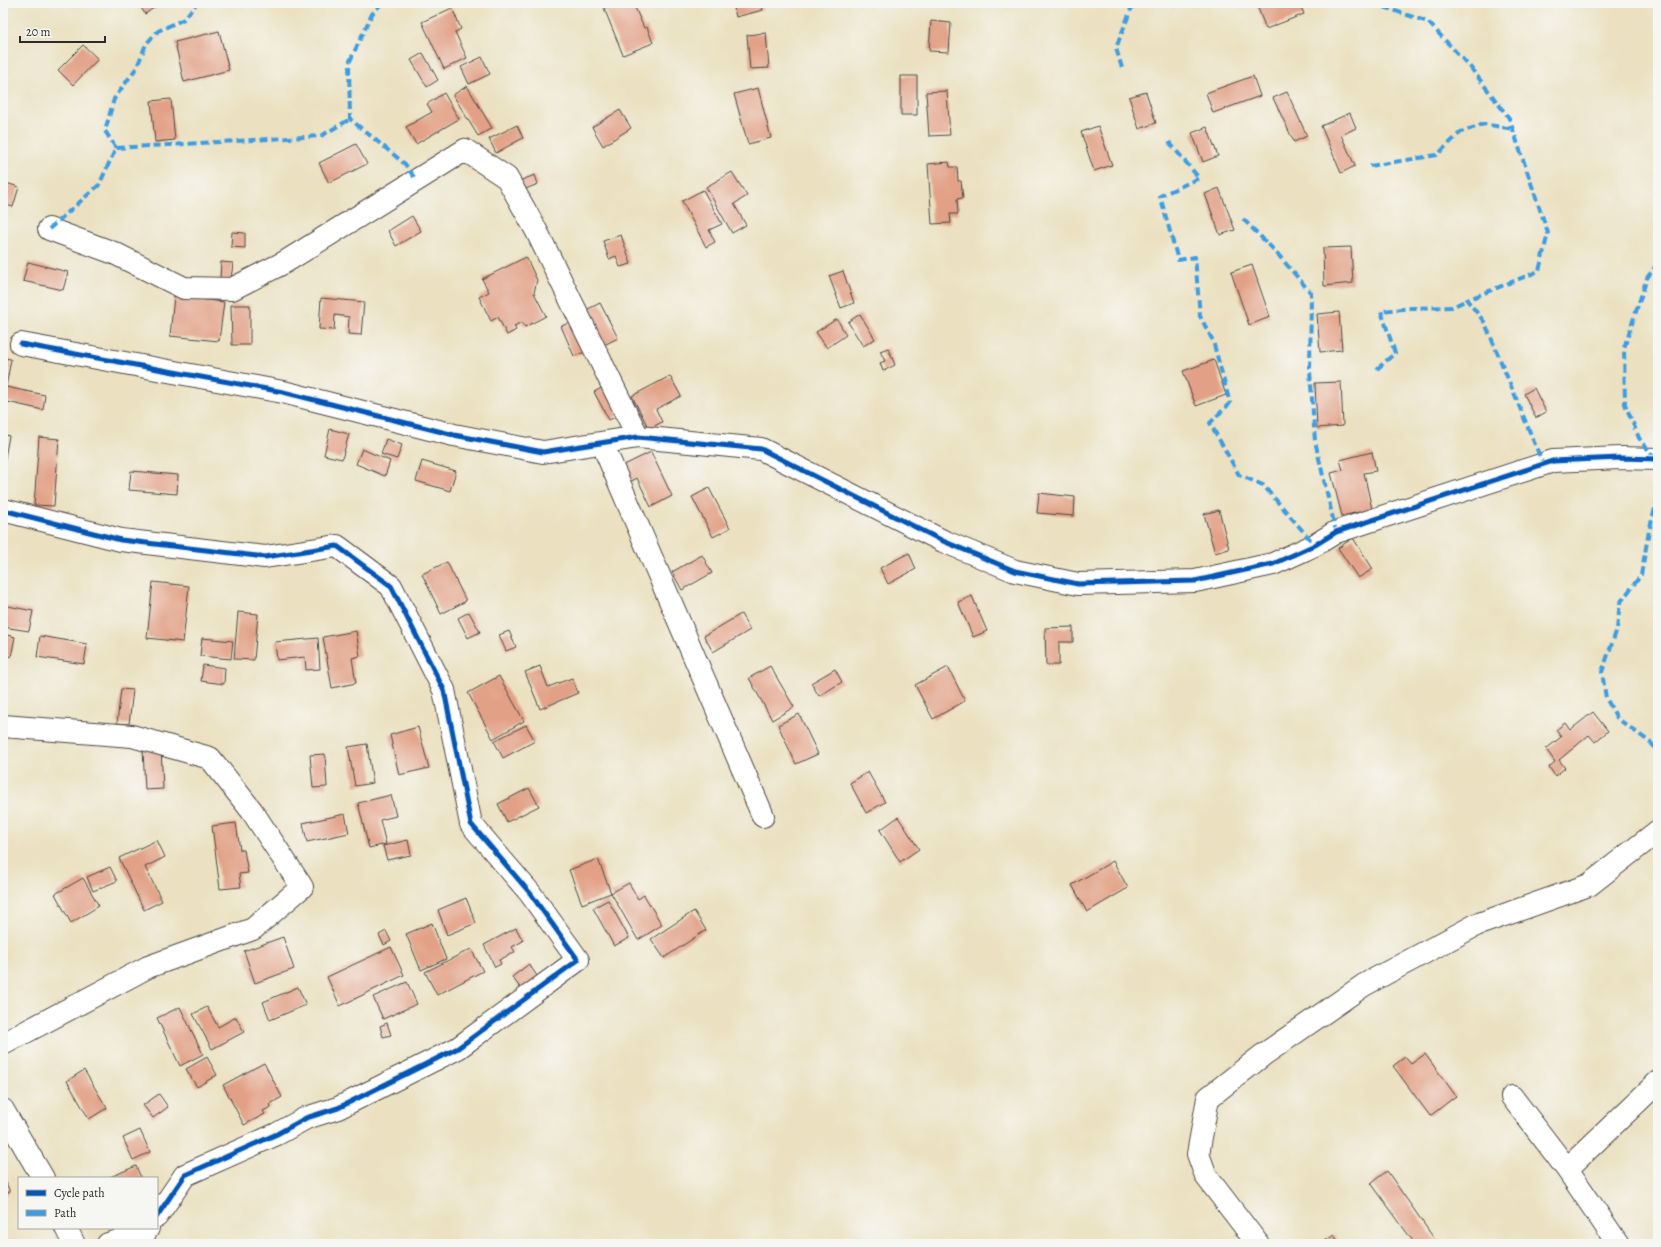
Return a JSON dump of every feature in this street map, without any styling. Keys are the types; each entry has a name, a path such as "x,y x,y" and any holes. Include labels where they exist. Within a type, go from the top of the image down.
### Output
{"street":[{"path":"49,229 114,253 184,288 232,289 285,262 465,150 507,178 536,230 638,437"},
{"path":"21,344 283,392 454,435 543,452 638,437 761,449 944,541 1015,571 1078,584 1195,581 1273,564 1315,545 1336,532 1553,461 1620,458 1658,459"},
{"path":"602,443 763,816"},
{"path":"3,510 121,540 265,557 337,546 391,586 444,690 471,824 530,893 578,960 458,1048 338,1108 306,1118 277,1134 185,1175 158,1215"},
{"path":"3,726 132,736 210,758 252,811 302,887 253,929 148,967 3,1044"},
{"path":"1258,1244 1206,1176 1198,1154 1208,1098 1263,1055 1364,985 1476,925 1589,885 1658,831"},
{"path":"1567,1169 1658,1082"},
{"path":"1512,1097 1567,1169 1618,1244"},
{"path":"3,1110 42,1177"},
{"path":"66,1229 74,1244"},
{"path":"108,1244 145,1233 147,1229"}],"building":[{"path":"138,3 157,3 158,5 145,14"},
{"path":"616,3 633,3 644,28 647,27 653,43 623,55 604,8"},
{"path":"733,3 761,3 763,10 736,17"},
{"path":"1256,3 1299,3 1304,14 1266,29"},
{"path":"452,8 461,29 455,32 467,58 444,69 422,22"},
{"path":"931,21 951,23 949,52 929,51"},
{"path":"219,31 229,70 184,82 175,42"},
{"path":"766,33 769,68 750,69 747,35"},
{"path":"83,45 98,59 73,85 58,70"},
{"path":"423,53 438,80 427,87 411,60"},
{"path":"482,57 490,74 469,84 461,67"},
{"path":"901,76 917,76 917,115 901,115"},
{"path":"1253,76 1260,96 1213,113 1206,93"},
{"path":"467,86 492,128 478,136 453,95"},
{"path":"758,88 771,138 748,144 734,94"},
{"path":"947,91 950,135 929,136 926,92"},
{"path":"1146,92 1156,123 1139,129 1129,97"},
{"path":"1287,92 1307,136 1294,142 1273,98"},
{"path":"444,93 459,119 416,144 406,127 432,112 427,104"},
{"path":"171,99 175,140 155,142 151,101"},
{"path":"620,110 631,128 603,146 592,127"},
{"path":"1350,113 1356,128 1341,135 1355,166 1341,173 1321,126"},
{"path":"517,125 523,138 496,153 489,139"},
{"path":"1098,126 1112,165 1094,171 1081,132"},
{"path":"1207,127 1218,156 1203,162 1192,133"},
{"path":"356,144 367,164 329,183 319,163"},
{"path":"949,162 950,167 957,167 958,181 961,181 963,198 957,199 958,214 950,214 951,223 932,224 928,164"},
{"path":"732,172 747,196 734,204 746,225 732,233 706,187"},
{"path":"535,175 538,184 523,190 519,181"},
{"path":"3,182 19,187 13,207 3,204"},
{"path":"1219,188 1235,230 1220,235 1205,194"},
{"path":"703,190 722,224 709,230 715,242 706,247 682,201"},
{"path":"412,216 421,231 396,246 388,231"},
{"path":"232,232 245,233 245,248 231,247"},
{"path":"621,235 631,264 620,267 616,256 609,259 603,241"},
{"path":"1351,247 1353,283 1324,286 1323,248"},
{"path":"526,257 537,280 534,293 546,316 525,327 522,322 514,326 516,330 507,335 498,317 491,321 479,297 489,292 482,279"},
{"path":"28,262 68,272 63,290 23,281"},
{"path":"221,262 233,263 231,280 220,279"},
{"path":"1252,265 1270,317 1249,325 1231,272"},
{"path":"843,271 854,303 841,308 829,276"},
{"path":"174,296 224,302 219,341 170,336"},
{"path":"321,298 364,302 361,335 348,334 349,317 335,315 334,330 319,329"},
{"path":"600,303 618,338 604,345 586,310"},
{"path":"231,305 250,305 250,345 232,345"},
{"path":"1339,312 1342,350 1320,352 1317,314"},
{"path":"860,314 875,339 863,346 848,322"},
{"path":"837,319 846,335 827,348 816,332"},
{"path":"575,321 588,351 574,356 561,326"},
{"path":"888,348 895,365 883,371 880,363 885,361 880,351"},
{"path":"3,358 11,359 6,387 45,395 43,410 3,401"},
{"path":"1214,360 1226,395 1196,406 1183,371"},
{"path":"670,376 681,396 656,409 662,422 649,429 632,396"},
{"path":"1341,382 1343,426 1317,428 1315,383"},
{"path":"607,385 621,414 609,420 594,392"},
{"path":"1534,388 1546,412 1536,418 1524,394"},
{"path":"330,429 349,434 342,459 324,455"},
{"path":"3,434 9,436 4,463 3,463"},
{"path":"39,437 59,439 54,506 34,505"},
{"path":"386,439 402,445 397,459 381,454"},
{"path":"362,449 390,461 385,476 356,464"},
{"path":"651,452 672,496 651,507 637,478 626,484 618,468"},
{"path":"1372,452 1376,471 1364,473 1372,509 1342,516 1331,473 1343,470 1340,460"},
{"path":"422,461 456,471 450,491 416,481"},
{"path":"131,471 178,475 177,494 129,490"},
{"path":"709,488 730,528 713,537 692,497"},
{"path":"1039,493 1075,497 1074,516 1037,513"},
{"path":"1219,510 1229,549 1215,553 1204,514"},
{"path":"1353,538 1373,569 1358,578 1338,548"},
{"path":"909,553 916,569 888,584 880,568"},
{"path":"702,555 712,573 682,590 672,572"},
{"path":"447,562 466,601 441,614 422,574"},
{"path":"153,582 189,586 183,642 147,638"},
{"path":"972,596 987,631 973,637 958,602"},
{"path":"3,605 33,611 29,631 3,627"},
{"path":"238,612 258,614 254,660 234,659"},
{"path":"469,612 480,632 468,638 458,618"},
{"path":"741,614 750,630 713,652 704,636"},
{"path":"1073,627 1073,642 1059,642 1059,665 1046,665 1045,628"},
{"path":"356,631 360,656 352,658 356,683 332,688 323,637"},
{"path":"509,631 516,647 506,651 499,635"},
{"path":"3,634 15,637 11,657 3,655"},
{"path":"40,636 87,644 84,664 37,657"},
{"path":"202,638 233,641 231,659 200,656"},
{"path":"318,638 320,669 306,670 305,657 277,660 275,642"},
{"path":"203,665 225,668 224,684 201,681"},
{"path":"540,666 548,687 572,678 578,693 540,709 525,672"},
{"path":"770,666 794,707 772,720 749,678"},
{"path":"948,667 965,701 933,719 915,685"},
{"path":"835,669 842,682 819,696 811,683"},
{"path":"499,676 524,721 493,739 468,693"},
{"path":"121,689 133,690 129,724 117,723"},
{"path":"1593,712 1608,731 1595,742 1589,735 1559,760 1565,768 1555,776 1549,767 1555,762 1546,749 1561,737 1556,730 1565,723 1570,730"},
{"path":"799,714 818,754 796,764 778,725"},
{"path":"526,725 535,741 503,758 494,741"},
{"path":"418,727 429,768 399,775 390,735"},
{"path":"367,744 373,783 355,786 348,747"},
{"path":"161,748 163,789 145,790 143,749"},
{"path":"325,754 327,787 313,788 310,755"},
{"path":"868,772 885,802 866,813 850,783"},
{"path":"529,788 539,806 507,822 498,804"},
{"path":"391,795 396,816 380,820 386,844 369,848 358,803"},
{"path":"345,814 349,833 307,842 303,823"},
{"path":"898,817 919,849 900,862 880,830"},
{"path":"236,823 240,850 244,850 248,873 239,874 241,887 220,889 212,826"},
{"path":"157,840 165,857 145,867 162,901 144,910 119,858"},
{"path":"408,840 411,855 387,860 383,846"},
{"path":"598,859 611,893 582,904 569,870"},
{"path":"1113,861 1128,888 1087,912 1072,885"},
{"path":"110,867 117,881 93,891 87,877"},
{"path":"83,878 99,906 71,923 55,894"},
{"path":"629,883 638,899 644,895 662,925 638,940 611,893"},
{"path":"466,898 476,923 447,935 438,910"},
{"path":"608,900 629,938 614,946 593,908"},
{"path":"694,911 706,930 664,958 651,939"},
{"path":"432,923 446,959 421,970 406,934"},
{"path":"516,928 523,941 512,947 515,952 499,960 501,964 495,967 484,945"},
{"path":"386,931 391,941 384,945 379,935"},
{"path":"283,937 294,969 255,983 244,951"},
{"path":"391,947 404,975 340,1006 327,977"},
{"path":"471,949 483,971 437,995 425,972"},
{"path":"529,964 541,982 525,994 512,977"},
{"path":"407,982 417,1004 383,1019 373,997"},
{"path":"298,987 306,1005 270,1020 263,1002"},
{"path":"180,1007 203,1054 180,1066 157,1018"},
{"path":"207,1007 218,1027 236,1017 244,1032 212,1049 193,1014"},
{"path":"387,1023 391,1035 383,1037 380,1026"},
{"path":"1425,1054 1456,1096 1430,1116 1393,1066 1405,1057 1411,1064"},
{"path":"207,1057 217,1075 197,1087 186,1069"},
{"path":"264,1063 282,1097 270,1104 271,1107 263,1111 265,1114 244,1125 223,1085"},
{"path":"84,1070 107,1108 89,1119 67,1081"},
{"path":"159,1094 168,1107 153,1118 143,1105"},
{"path":"140,1130 150,1152 133,1160 123,1138"},
{"path":"136,1166 141,1177 110,1177"},
{"path":"1387,1171 1438,1244 1415,1244 1371,1183"},
{"path":"3,1175 10,1192 3,1195"},
{"path":"1334,1235 1340,1244 1320,1244"}],"marked path":[{"path":"116,148 105,131 114,99 137,67 146,44 158,31 184,19 197,3"},
{"path":"382,3 372,14 349,63 350,119 405,164 416,180"},
{"path":"1122,68 1116,48 1131,9 1138,3"},
{"path":"1328,4 1335,3"},
{"path":"1372,3 1428,22 1471,68 1509,118 1548,233 1539,271 1467,300 1485,323 1543,464"},
{"path":"49,229 99,185 116,148 321,136 350,119"},
{"path":"1370,166 1437,155 1461,132 1484,124 1513,129"},
{"path":"1169,142 1199,178 1160,196 1178,260 1195,257 1200,316 1213,341 1230,403 1210,423 1239,475 1263,485 1315,545"},
{"path":"1243,219 1275,251 1311,293 1310,371 1315,441 1336,532"},
{"path":"1658,263 1647,278 1624,348 1625,404 1639,438 1655,459 1658,468"},
{"path":"1377,369 1395,353 1381,311 1412,308 1452,307 1467,300"},
{"path":"1658,497 1649,531 1641,575 1620,603 1617,629 1602,672 1606,698 1617,718 1651,743 1658,751"}],"cycle path":[{"path":"21,344 283,392 454,435 543,452 638,437 761,449 943,541 1015,571 1078,584 1195,581 1273,564 1315,545 1336,532 1553,461 1620,458 1658,459"},
{"path":"3,510 121,540 265,557 337,546 391,586 444,690 471,824 530,893 578,960 458,1048 338,1108 306,1118 277,1134 185,1175 158,1215"}]}
